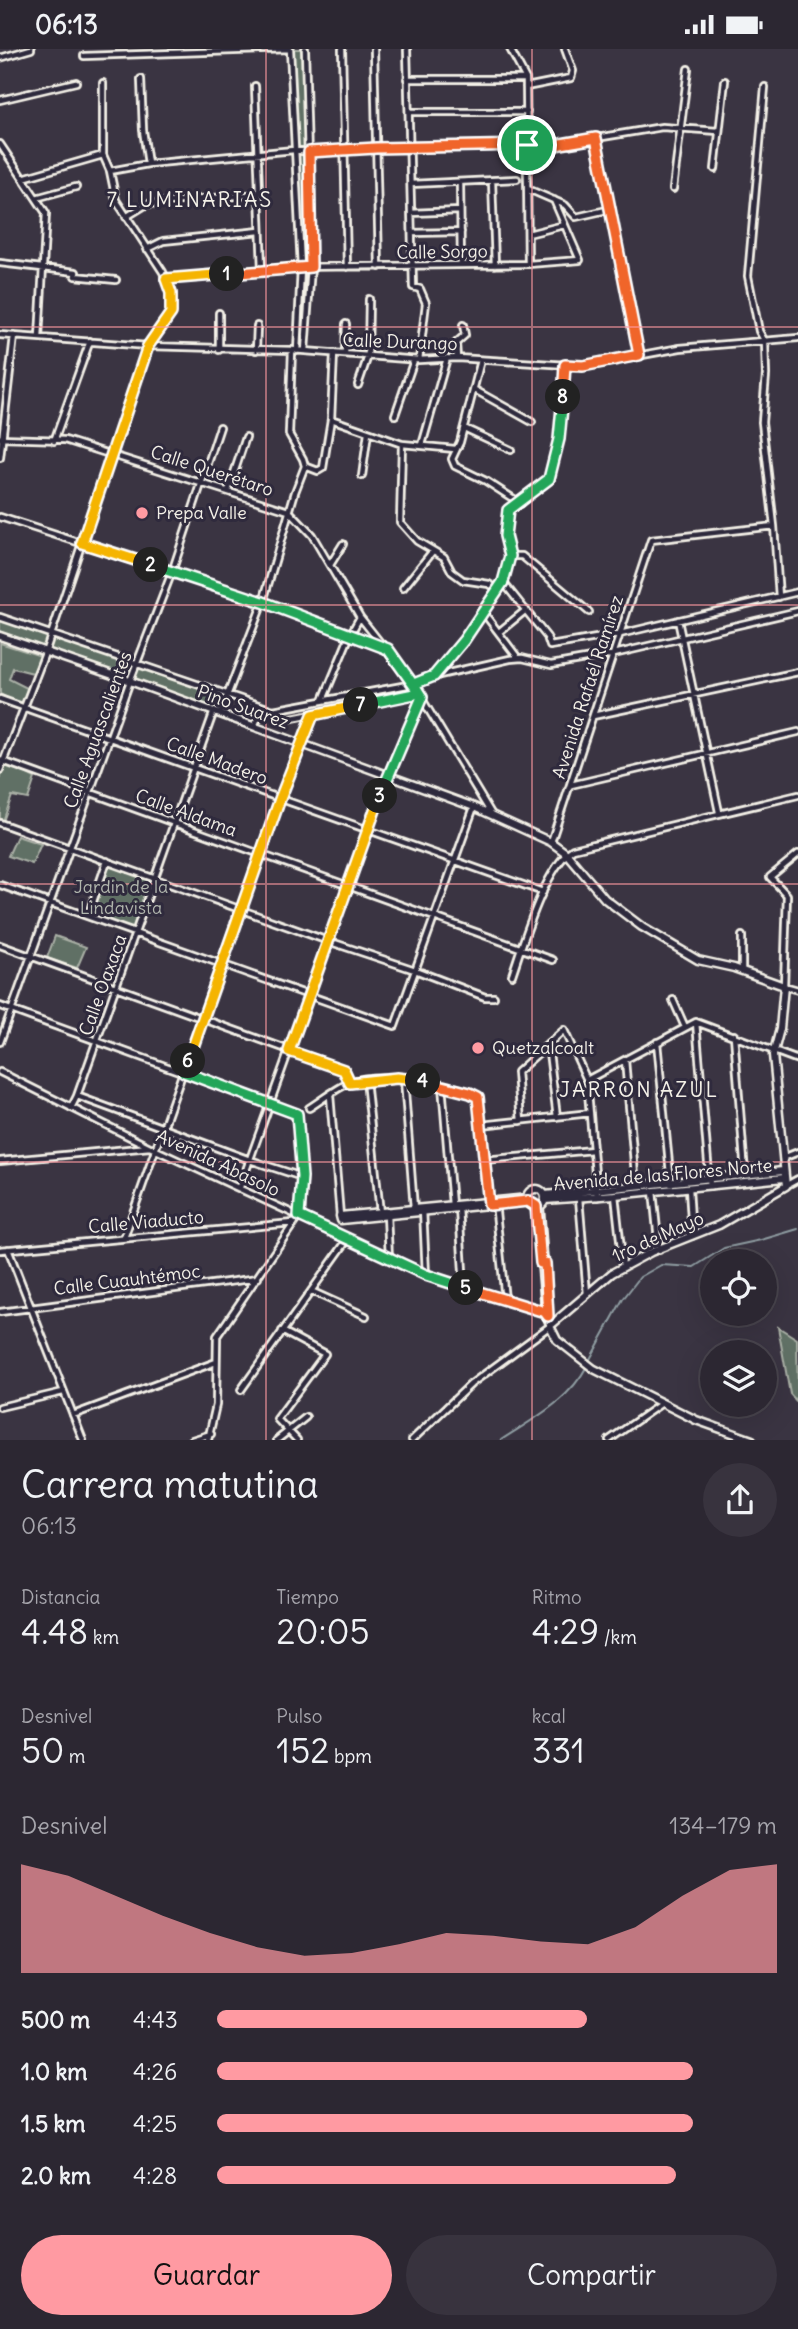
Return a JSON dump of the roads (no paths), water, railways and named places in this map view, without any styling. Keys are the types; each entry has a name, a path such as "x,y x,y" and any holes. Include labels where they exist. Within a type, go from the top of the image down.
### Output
{"street":[{"path":"0,58 31,49"},
{"path":"101,49 102,56"},
{"path":"84,56 290,49 305,267 289,434 305,466 318,471 323,468 331,419 334,353"},
{"path":"305,49 309,152 305,351"},
{"path":"342,49 347,267"},
{"path":"374,49 379,267"},
{"path":"395,415 416,360 426,303 420,289 413,287 407,49"},
{"path":"510,49 526,79 528,264"},
{"path":"526,87 571,78 573,71 565,49"},
{"path":"673,190 688,69"},
{"path":"141,79 143,130 148,164"},
{"path":"408,79 526,79"},
{"path":"715,169 725,81"},
{"path":"0,100 76,82"},
{"path":"0,770 45,653 148,346 171,313 171,293 166,279 116,200 110,171 103,155 103,83"},
{"path":"255,86 262,270"},
{"path":"765,87 748,276 759,331 765,342 766,375 762,422 779,597"},
{"path":"408,112 527,112"},
{"path":"110,171 148,164 295,150 309,152 555,145 662,127 718,131"},
{"path":"596,138 639,355"},
{"path":"0,144 47,213 39,338"},
{"path":"23,178 103,155"},
{"path":"411,184 517,179"},
{"path":"492,181 495,265"},
{"path":"460,183 461,265"},
{"path":"36,198 76,187"},
{"path":"527,188 565,205 576,217 611,209"},
{"path":"126,217 146,204 259,194"},
{"path":"528,234 564,225 554,200"},
{"path":"411,213 460,211"},
{"name":"Calle Sorgo","path":"166,279 305,267 495,265 580,260 564,225"},
{"path":"147,249 163,241 260,231"},
{"path":"412,233 461,232"},
{"path":"0,263 76,272 75,276 116,280"},
{"path":"358,386 368,356 369,299"},
{"path":"219,313 219,349"},
{"path":"345,354 346,324"},
{"path":"457,358 456,343 465,335 463,324"},
{"path":"256,350 257,326"},
{"name":"Calle Durango","path":"0,335 148,346 305,351 416,360 481,359 583,366 680,348 798,338"},
{"path":"0,459 14,336"},
{"path":"54,441 90,341"},
{"path":"422,445 447,358"},
{"path":"481,359 464,428 452,459 455,466 486,481 520,503"},
{"path":"434,676 464,640 503,582 510,556 505,536 508,510 549,479 559,439 565,365"},
{"path":"475,390 532,422"},
{"path":"331,419 402,444 456,449"},
{"name":"Calle Aguascalientes","path":"0,1042 172,572 220,428"},
{"path":"464,428 511,450"},
{"path":"362,476 368,433"},
{"path":"228,491 246,437"},
{"name":"Calle Querétaro","path":"2,438 65,440 289,511 312,535 360,617 414,684"},
{"path":"402,444 400,522 417,541 444,558 452,572 463,580 489,584 498,589"},
{"name":"Calle Oaxaca","path":"71,1108 117,988 194,767 217,713 228,695 263,602 305,466"},
{"path":"0,517 263,602 388,649"},
{"name":"Avenida Rafaél Ramírez","path":"551,842 651,540 774,526"},
{"path":"330,565 342,544"},
{"path":"403,588 432,552"},
{"path":"510,556 522,556 589,612"},
{"path":"503,582 547,637 550,646 620,634 798,592"},
{"path":"499,632 526,610"},
{"path":"0,617 273,711 414,684 434,676 518,658 551,665 614,654 798,611"},
{"path":"483,612 518,658"},
{"path":"323,700 360,617"},
{"path":"678,620 719,812"},
{"name":"Pino Suarez","path":"0,636 254,726 492,815 551,842 566,853 605,899 642,927 698,960 742,971 784,986"},
{"path":"593,717 798,671"},
{"path":"414,684 492,815"},
{"path":"287,719 420,695"},
{"path":"240,1187 387,777 420,695"},
{"name":"Calle Madero","path":"0,699 543,892"},
{"path":"254,726 262,707"},
{"path":"124,1238 153,1149 184,1072 280,799 313,715"},
{"path":"570,785 798,732"},
{"name":"Calle Aldama","path":"2,760 89,794 553,960"},
{"path":"512,975 553,869 566,853 719,812 798,795"},
{"path":"0,884 395,1026 474,807"},
{"path":"0,823 485,997 494,997"},
{"path":"786,1186 775,1050 784,986 787,895 770,877 798,854"},
{"path":"88,916 107,862"},
{"path":"742,936 742,971"},
{"path":"0,945 344,1070 350,1083"},
{"path":"784,986 798,990"},
{"path":"673,1000 685,1027"},
{"path":"0,1006 271,1102 297,1114 302,1177 299,1216 218,1336 216,1405 208,1440"},
{"path":"587,1080 696,1022 798,1060"},
{"path":"696,1022 710,1185"},
{"path":"521,1121 517,1072 564,1030 587,1080 597,1193"},
{"path":"734,1035 745,1173"},
{"path":"657,1042 672,1186"},
{"path":"548,1043 557,1117"},
{"path":"625,1060 636,1186"},
{"name":"Avenida Abasolo","path":"0,1072 153,1149 426,1275 547,1314"},
{"path":"404,1079 414,1209"},
{"path":"309,1108 350,1083 366,1080 404,1079 442,1085 478,1097 484,1160 505,1300"},
{"path":"366,1080 388,1258"},
{"path":"442,1085 464,1287"},
{"path":"77,1095 302,1177"},
{"path":"330,1095 340,1218 528,1199 538,1206"},
{"path":"481,1125 590,1113"},
{"path":"0,1161 153,1149"},
{"path":"484,1160 593,1150"},
{"path":"782,1158 798,1152"},
{"name":"Avenida de las Flores Norte","path":"545,1197 653,1191 709,1177 745,1173 784,1174"},
{"name":"Avenida de las Flores Norte","path":"545,1197 579,1198 636,1186 689,1188 784,1174"},
{"name":"Avenida de las Flores Norte","path":"786,1186 798,1179"},
{"name":"1ro de Mayo","path":"550,1326 612,1273 659,1250 719,1226 786,1186"},
{"path":"689,1188 693,1237"},
{"path":"528,1199 534,1189 540,1190 545,1197 538,1206 547,1314 557,1340 594,1369 696,1420 752,1440"},
{"path":"653,1191 659,1250"},
{"path":"615,1195 623,1267"},
{"path":"579,1198 587,1295"},
{"path":"384,1214 423,1210"},
{"path":"423,1210 426,1275"},
{"name":"Calle Viaducto","path":"0,1250 294,1223"},
{"path":"241,1390 348,1238"},
{"path":"8,1249 82,1440"},
{"name":"Calle Cuauhtémoc","path":"0,1312 258,1278"},
{"path":"311,1291 366,1316"},
{"path":"412,1440 471,1384 550,1326"},
{"path":"282,1331 326,1354 277,1419 297,1440"},
{"path":"73,1415 216,1361"},
{"path":"0,1407 63,1392"},
{"path":"609,1440 662,1403"},
{"path":"277,1440 306,1416"},
{"path":"192,1440 211,1434"}],"waterway":[{"path":"589,1361 623,1299 640,1277 661,1265 694,1267 724,1248 798,1229"},
{"path":"501,1440 538,1417 560,1399 587,1366"}],"place":[{"name":"Prepa Valle","path":"142,513"},
{"name":"Quetzalcoalt","path":"478,1048"}],"district":[{"name":"7 LUMINARIAS","path":"190,200"},
{"name":"JARRON AZUL","path":"639,1090"}],"park label":[{"name":"Jardin de la Lindavista","path":"121,898"}]}
